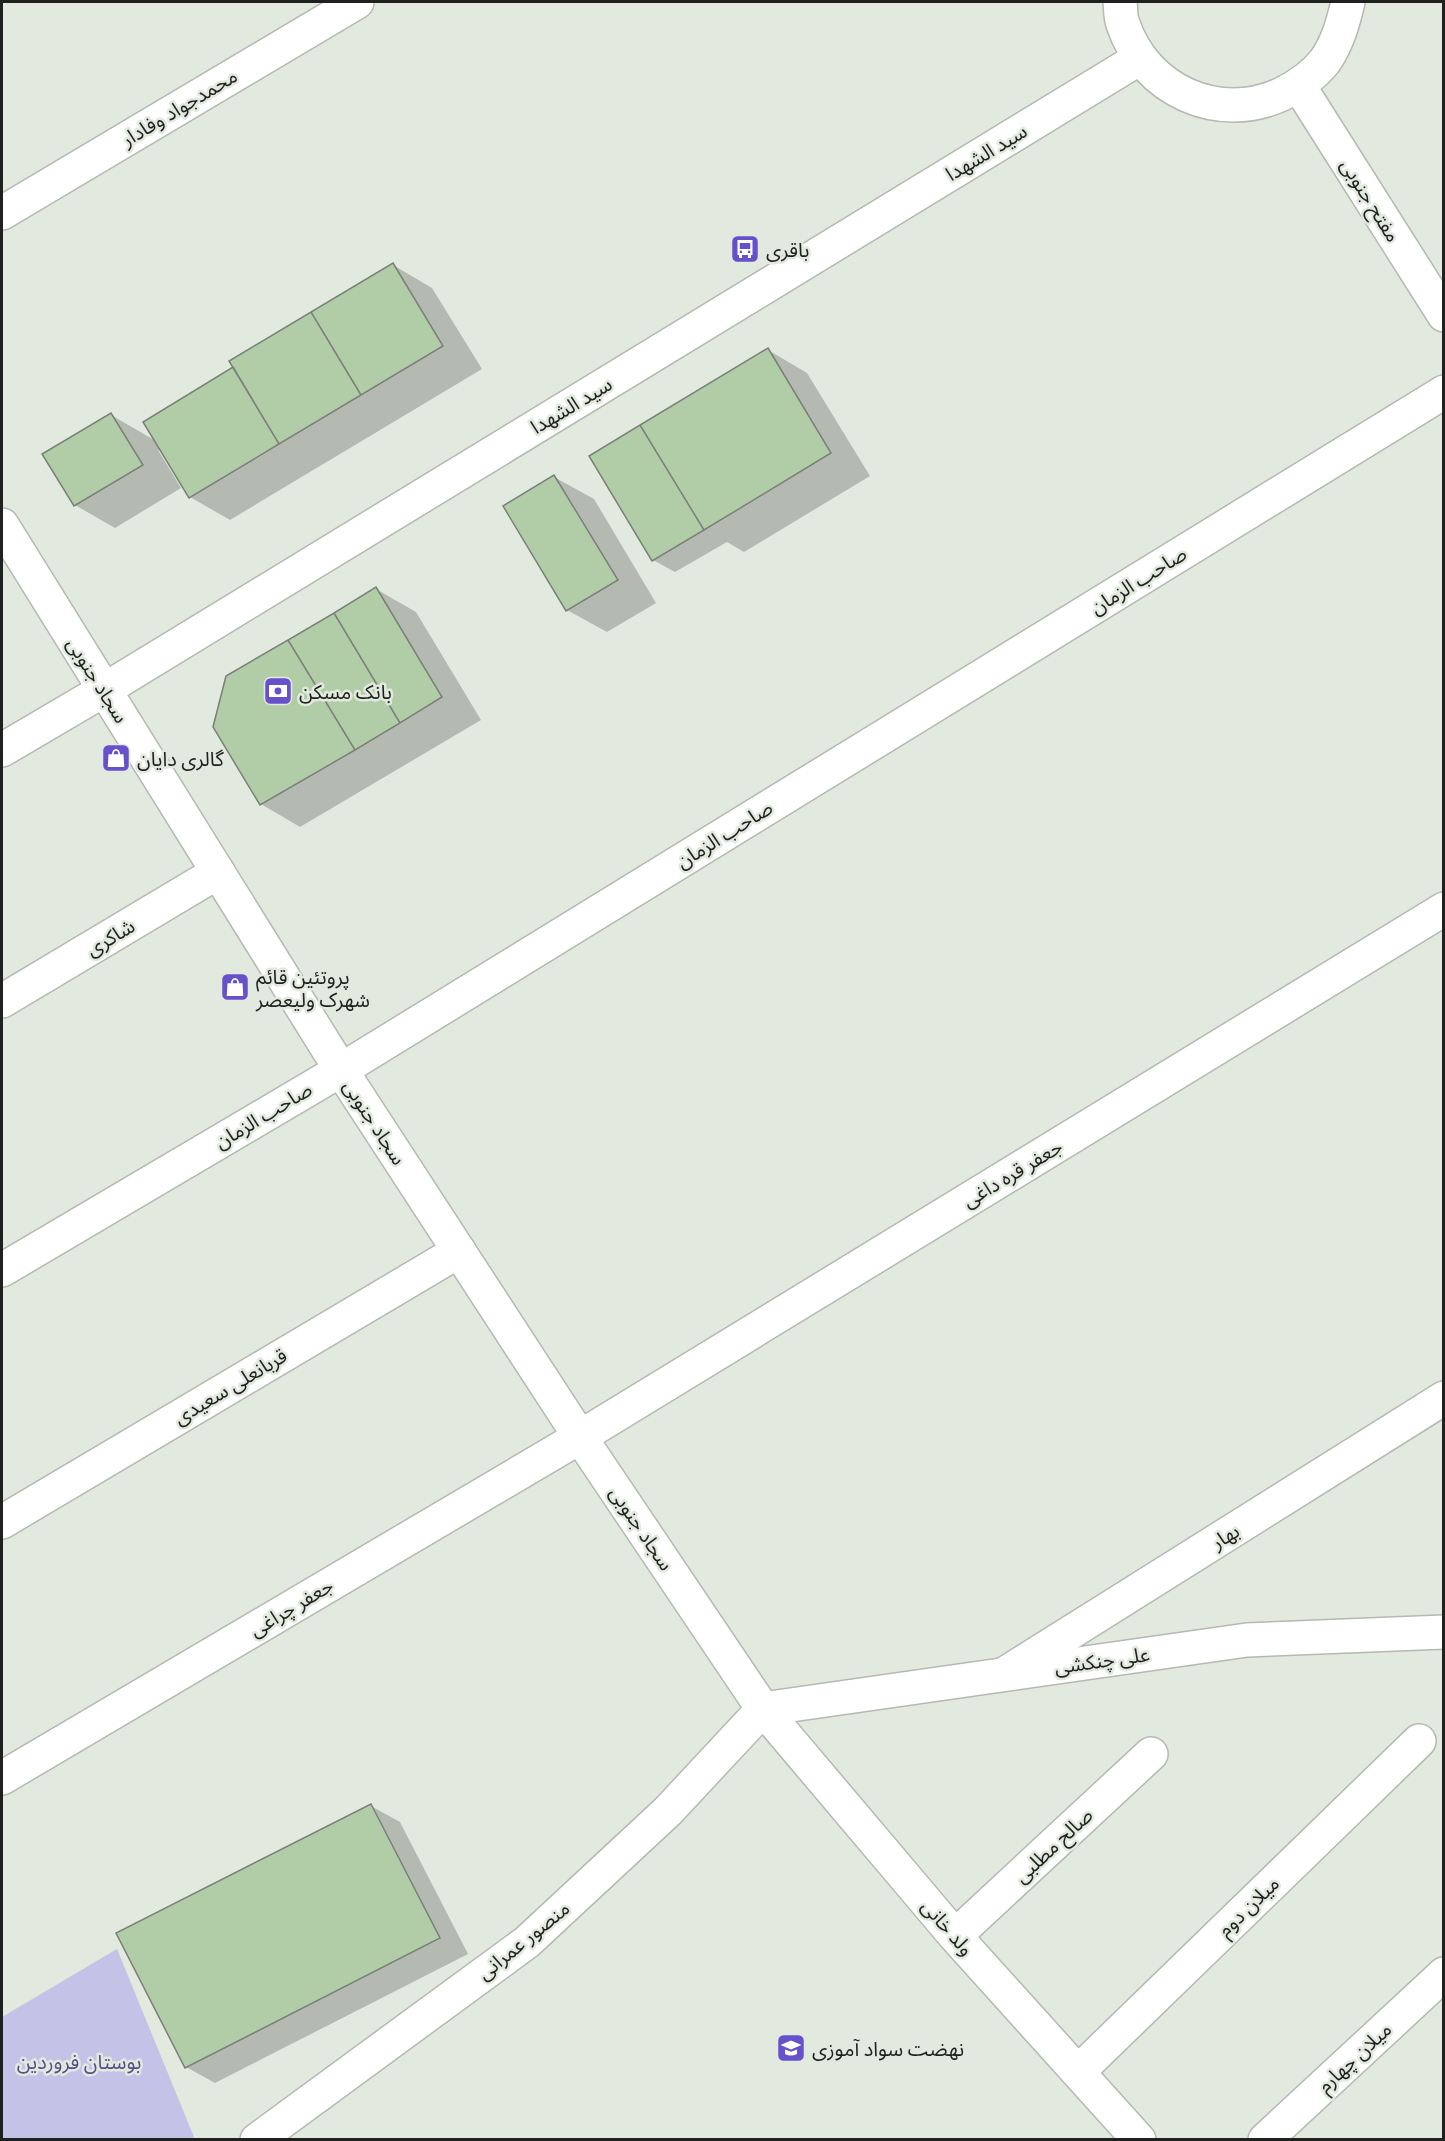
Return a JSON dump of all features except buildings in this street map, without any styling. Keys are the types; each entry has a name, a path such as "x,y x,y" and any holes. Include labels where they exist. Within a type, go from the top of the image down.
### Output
{"street":[{"name":"محمدجواد وفادار","path":"2,213 357,2"},
{"path":"1120,2 1122,23 1140,58 1165,84 1197,100 1232,106 1267,101 1299,86 1324,62 1341,32 1348,2"},
{"name":"سید الشهدا","path":"2,750 1140,58"},
{"name":"مفتح جنوبی","path":"1299,86 1443,312"},
{"name":"صاحب الزمان","path":"2,1270 341,1070 1443,392"},
{"name":"سجاد جنوبی","path":"2,525 341,1070 580,1437 763,1709"},
{"name":"شاکری","path":"2,1001 218,872"},
{"name":"جعفر قره داغی","path":"580,1437 1443,909"},
{"name":"قربانعلی سعیدی","path":"2,1522 459,1251"},
{"name":"بهار","path":"1006,1673 1443,1398"},
{"name":"جعفر چراغی","path":"2,1778 580,1437"},
{"name":"علی چنکشی","path":"763,1709 1247,1640 1443,1632"},
{"name":"ولد خانی","path":"763,1709 955,1936 1139,2139"},
{"name":"منصور عمرانی","path":"257,2139 527,1942 668,1811 763,1709"},
{"name":"میلان دوم","path":"1077,2072 1419,1741"},
{"name":"صالح مطلبی","path":"955,1936 1151,1754"},
{"name":"میلان چهارم","path":"1265,2139 1443,1974"}],"green space":[{"name":"بوستان فروردین","path":"117,1949 194,2137 191,2140 2,2139 2,2017"}],"place":[{"name":"باقری","path":"745,249"},
{"name":"بانک مسکن","path":"278,691"},
{"name":"گالری دایان","path":"116,758"},
{"name":"پروتئین قائم شهرک ولیعصر","path":"235,987"},
{"name":"نهضت سواد آموزی","path":"791,2048"}]}
